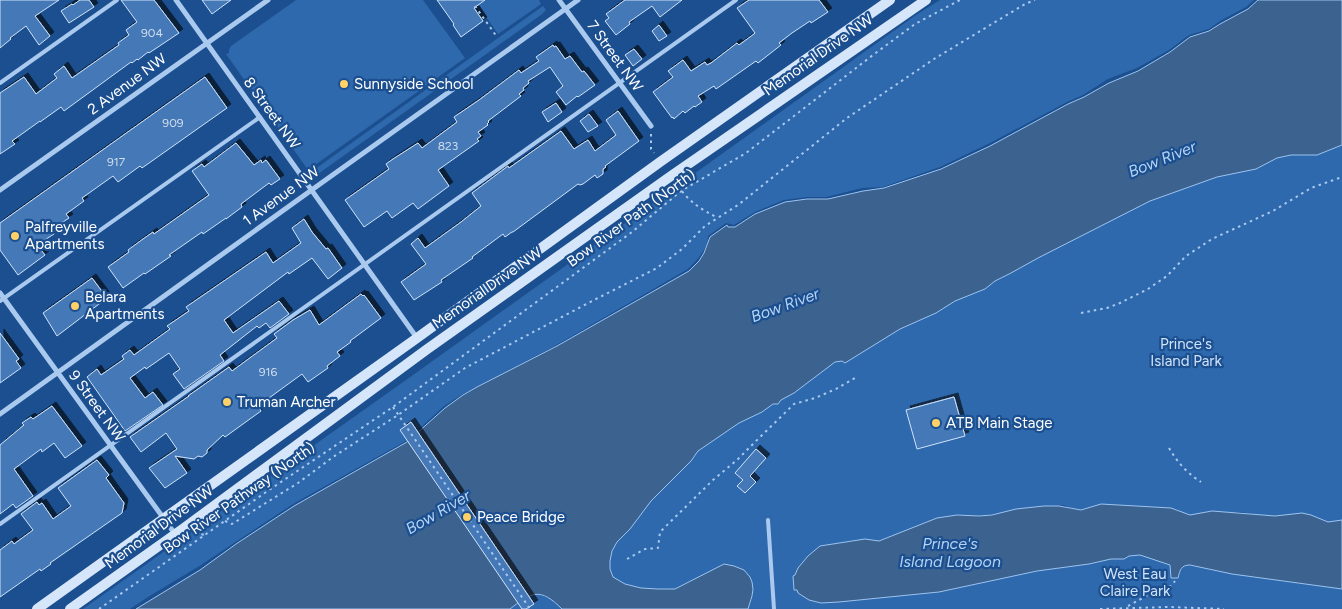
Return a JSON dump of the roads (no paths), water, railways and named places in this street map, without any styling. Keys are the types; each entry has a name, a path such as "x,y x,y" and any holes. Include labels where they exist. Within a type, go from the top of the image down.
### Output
{"main road":[{"name":"Memorial Drive NW","path":"37,609 660,162 890,0"},
{"name":"Memorial Drive NW","path":"70,609 426,350 638,199 926,0"}],"street":[{"name":"8 Street NW","path":"176,0 417,338"},
{"name":"2 Avenue NW","path":"1,190 268,0"},
{"name":"7 Street NW","path":"560,0 651,126"},
{"name":"1 Avenue NW","path":"0,414 578,0"},
{"name":"9 Street NW","path":"0,293 2,300 58,373 175,534"}],"lane":[{"path":"0,83 118,0"},
{"path":"0,524 736,0"},
{"path":"2,300 260,118"},
{"path":"768,520 774,609"}],"water":[{"name":"Bow River","path":"1258,0 1342,0 1342,145 1317,155 1291,155 1277,158 1256,169 1217,177 1150,201 1038,258 995,281 985,289 955,301 936,313 900,329 845,363 842,361 835,362 778,404 773,404 762,412 739,423 698,451 691,461 651,501 630,529 617,542 612,551 610,569 613,577 625,584 641,588 675,589 724,564 734,566 744,570 752,582 752,596 748,609 562,609 548,597 536,594 524,599 510,609 136,609 200,570 294,506 407,442 445,408 463,395 557,346 689,271 704,253 710,237 727,225 728,227 735,227 755,214 785,202 828,199 884,188 941,169 990,146 1109,83 1138,71 1170,52 1190,37 1209,31 1248,9"},
{"name":"Prince's Island Lagoon","path":"1101,504 1171,508 1190,515 1212,511 1275,516 1302,513 1328,522 1342,520 1342,589 1232,574 1190,565 1181,568 1178,578 1171,578 1170,565 1140,555 1037,571 939,592 821,603 809,600 798,593 797,590 794,590 793,576 808,556 820,546 865,539 879,541 937,518 957,515 992,515 1016,509 1044,506 1059,506 1081,510"}],"place":[{"name":"Sunnyside School","path":"344,84"},
{"name":"Palfreyville Apartments","path":"15,236"},
{"name":"Belara Apartments","path":"75,306"},
{"name":"Truman Archer","path":"227,402"},
{"name":"ATB Main Stage","path":"936,423"},
{"name":"Peace Bridge","path":"467,517"}],"park label":[{"name":"Prince's Island Park","path":"1186,352"},
{"name":"West Eau Claire Park","path":"1135,582"}]}
